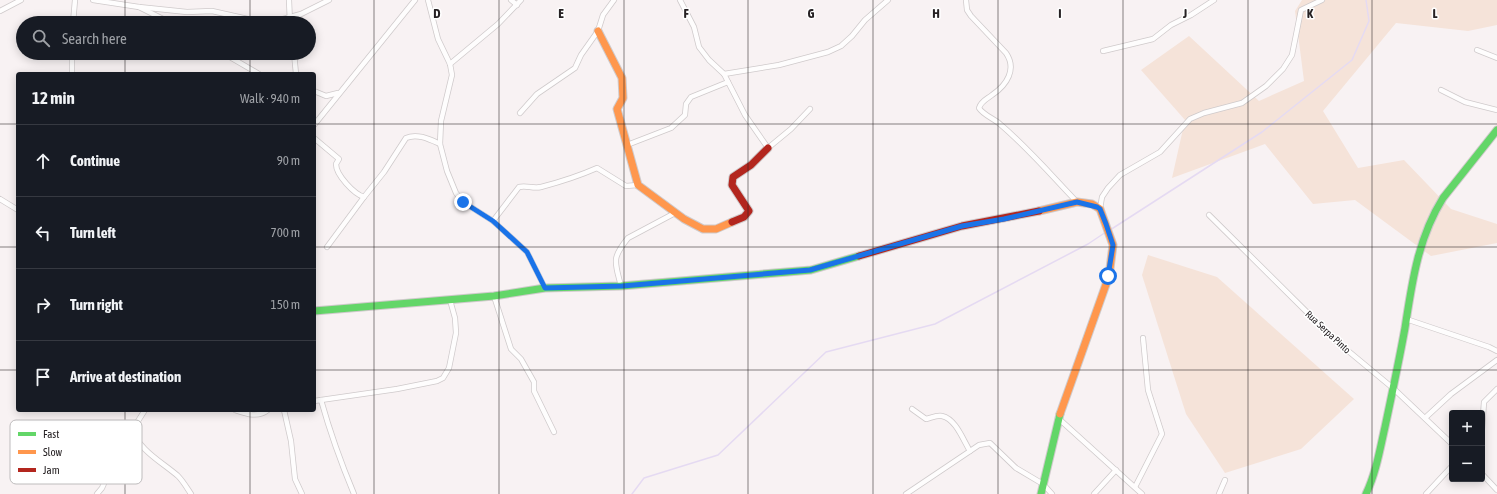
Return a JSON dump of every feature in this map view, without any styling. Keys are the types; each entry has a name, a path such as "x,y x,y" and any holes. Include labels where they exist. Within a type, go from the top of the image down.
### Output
{"street":[{"path":"0,11 22,0"},
{"path":"74,16 76,0"},
{"path":"93,0 139,8 187,12 212,11 235,16"},
{"path":"289,0 289,16"},
{"path":"297,16 329,0"},
{"path":"316,121 415,0"},
{"path":"428,0 438,39 450,64 452,75 443,108 440,144 447,171 456,193 463,202 493,221 527,252 545,288"},
{"path":"511,0 517,6"},
{"path":"450,64 498,24 517,6 521,0"},
{"path":"520,113 537,94 554,81 572,72 581,55 598,31 603,15 614,0"},
{"path":"680,0 694,26 699,47 709,60 724,74 745,114 768,148"},
{"path":"724,74 779,65 841,46 852,36 865,20 888,0"},
{"path":"966,0 967,10 1006,53 1010,60 1012,69 1002,87 982,102 979,108 981,111 994,118 1008,131 1077,202"},
{"path":"1103,51 1152,39 1171,25 1214,0"},
{"path":"1041,494 1058,418 1108,276 1113,245 1100,209 1102,198 1108,188 1120,175 1160,152 1190,119 1204,113 1242,103 1266,86 1283,69 1292,55 1301,10 1322,0"},
{"path":"139,8 156,16"},
{"path":"598,31 622,78 623,98 617,109 638,185 674,213 711,230 744,217 749,211 732,185 733,177 751,165 768,148 791,129 810,109"},
{"path":"1477,50 1497,58"},
{"path":"72,60 72,72"},
{"path":"235,60 256,72"},
{"path":"295,60 296,72"},
{"path":"627,145 671,128 685,115 686,104 691,97 728,82"},
{"path":"1441,90 1465,102 1497,110"},
{"path":"316,92 326,96 338,93"},
{"path":"1366,494 1372,478 1394,389 1420,246 1429,221 1445,195 1486,147 1497,130"},
{"path":"327,247 384,172 406,138 410,136 420,136 440,144"},
{"path":"316,140 339,158 336,164 337,171 357,195 364,197"},
{"path":"493,221 519,187 541,187 572,178 597,168 626,186 638,185"},
{"path":"0,199 16,209"},
{"path":"316,311 494,296 545,288 622,286 810,270 962,226 1004,219 1077,202 1092,204 1100,209"},
{"path":"622,286 615,261 616,256 623,244 628,238 674,213"},
{"name":"Rua Serpa Pinto","path":"1209,215 1335,340 1394,389 1449,441"},
{"path":"494,296 511,349 521,359 534,382 534,391 554,432"},
{"path":"316,401 397,389 437,381 443,378 449,368 456,326 450,300"},
{"path":"1406,319 1490,346 1497,351"},
{"path":"1135,486 1162,434 1148,390 1143,338"},
{"path":"1425,418 1451,394 1497,360"},
{"path":"1483,410 1484,402 1497,389"},
{"path":"321,400 330,434 354,494"},
{"path":"912,409 926,419 941,416 946,418 957,428 970,450"},
{"path":"244,412 256,415 266,412"},
{"path":"284,412 291,440 295,480 302,494"},
{"path":"1058,418 1135,486 1142,494"},
{"path":"906,494 970,450 979,445 990,443 994,445 1016,468 1043,484 1052,494"},
{"path":"142,446 164,467 178,476 191,494"},
{"path":"1426,494 1449,469"},
{"path":"1094,494 1116,470"},
{"path":"1485,477 1497,490"},
{"path":"1219,494 1224,480"},
{"path":"97,494 104,484"}],"shaded area":[{"path":"1302,0 1497,0 1497,25 1468,31 1396,23 1323,111 1358,168 1404,160 1451,209 1497,224 1497,243 1431,256 1355,200 1313,204 1265,144 1172,178 1185,120 1141,70 1189,36 1259,101 1304,81 1295,11"},
{"path":"1148,255 1217,277 1354,399 1301,449 1225,473 1186,414 1142,275"}],"waterway":[{"path":"1110,230 1262,132 1352,60 1369,21 1366,0"},
{"path":"632,494 644,478 718,455 826,352 935,324 1088,244 1106,232"}],"traffic: fast":[{"path":"1366,494 1375,469 1379,452 1405,328 1410,294 1422,245 1434,213 1443,198 1497,130"},
{"path":"316,311 494,296 545,288 621,286 811,270 859,256"},
{"path":"1041,494 1060,414"}],"traffic: slow":[{"path":"598,31 622,78 623,98 617,109 638,185 684,219 703,229 716,229 732,222"},
{"path":"1039,211 1077,202 1092,204 1100,209 1113,245 1109,276 1060,414"}],"traffic: jam":[{"path":"732,222 744,217 749,211 732,185 733,177 751,165 768,148"},
{"path":"859,256 962,226 1039,211"}],"route":[{"path":"463,202 493,221 527,252 545,288 622,286 810,270 844,261 918,237 962,226 1004,219 1077,202 1092,204 1100,209 1113,245 1108,276"}]}
